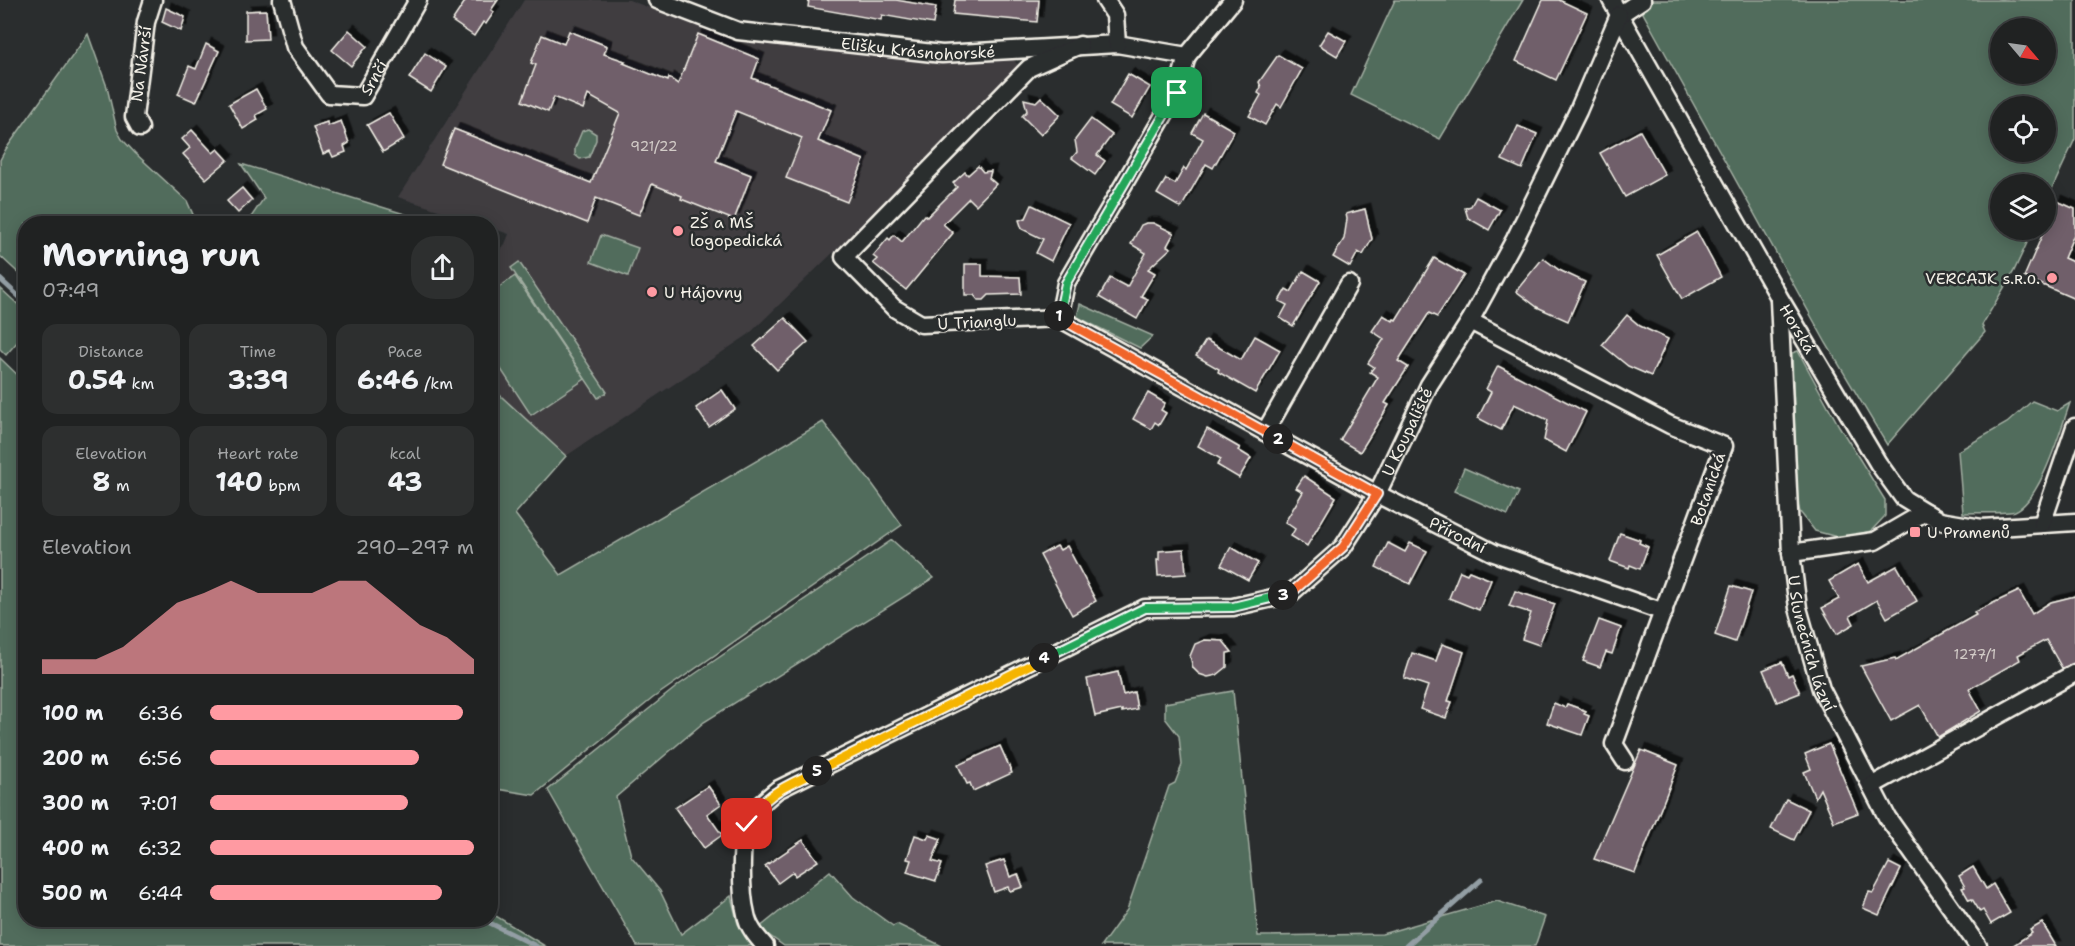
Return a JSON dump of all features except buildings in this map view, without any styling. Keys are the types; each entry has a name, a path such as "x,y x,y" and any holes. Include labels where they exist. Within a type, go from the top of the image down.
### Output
{"street":[{"name":"Na Návrší","path":"140,128 134,117 146,22 153,0"},
{"name":"Srnčí","path":"282,0 295,47 329,94 363,96 418,0"},
{"name":"Elišky Krásnohorské","path":"657,0 738,31 942,54 1117,44 1187,56"},
{"path":"1105,0 1115,15 1117,44"},
{"path":"1059,318 1066,283 1177,93 1187,56 1233,0"},
{"path":"1615,7 1642,0"},
{"name":"Horská","path":"1615,7 1779,297 1878,463 1904,499 1940,521 1982,528 2075,522"},
{"name":"U Koupaliště","path":"765,946 754,933 746,915 741,871 747,824 758,806 777,790 1145,608 1233,607 1290,594 1343,547 1377,494 1429,385 1470,321 1515,239 1578,111 1615,7"},
{"name":"U Trianglu","path":"1059,318 921,324 894,308 844,257 1029,68 1080,45"},
{"path":"1265,432 1349,284"},
{"name":"U Slunečních lázní","path":"1779,297 1791,553 1798,608 1821,689 1887,818 1978,946"},
{"name":"Přírodní","path":"1059,318 1377,494 1494,553 1664,612"},
{"name":"Botanická","path":"1470,321 1670,425 1724,446 1614,744 1625,761"},
{"path":"2042,524 2075,427"},
{"path":"1791,553 1875,541 1925,512"},
{"path":"1870,786 2075,673"}],"shaded area":[{"name":"ZŠ a MŠ logopedická","path":"524,0 629,0 668,15 763,43 932,61 1011,57 1018,65 872,215 748,335 566,456 498,393 498,252 505,244 509,234 498,230 498,216 456,216 398,197"}],"green space":[{"path":"1395,0 1523,0 1440,139 1351,95"},
{"path":"1644,0 2075,0 2075,139 2056,180 2056,174 1990,174 1990,240 2028,240 2014,271 1982,325 1985,332 1887,445 1826,343 1638,4"},
{"path":"88,34 107,87 117,130 122,139 187,201 194,216 18,216 18,273 0,256 0,160"},
{"path":"588,129 596,134 596,140 589,157 580,159 575,155 575,148 582,131"},
{"path":"241,164 411,216 252,216 264,198"},
{"path":"601,235 638,248 628,276 591,262"},
{"path":"519,262 607,392 598,398 511,268"},
{"path":"515,276 585,379 531,415 498,365 498,288"},
{"path":"0,288 18,305 18,341 6,355 0,349"},
{"path":"1080,304 1153,336 1140,348 1077,317"},
{"path":"1798,351 1839,426 1885,500 1885,516 1871,531 1841,538 1815,531 1800,512 1797,501 1792,353"},
{"path":"0,358 18,375 18,927 498,927 498,917 545,946 0,946"},
{"path":"498,393 566,456 515,514 561,575 823,422 902,525 653,698 534,795 498,789"},
{"path":"2032,401 2057,411 2070,403 2049,462 2033,493 2015,511 1963,513 1958,451 2007,423"},
{"path":"1464,468 1519,492 1508,515 1454,491"},
{"path":"892,540 934,578 704,722 616,797 631,856 660,891 681,934 731,896 738,924 754,946 637,946 548,790 680,684"},
{"path":"1233,691 1258,936 1382,934 1497,901 1545,917 1535,946 1101,946 1127,910 1169,786 1175,783 1182,765 1179,736 1165,718 1165,703"},
{"path":"830,871 853,897 893,926 897,924 942,946 784,946 759,928"}],"waterway":[{"path":"0,279 18,296"},
{"path":"1406,946 1481,880"},
{"path":"498,927 536,946"}],"place":[{"name":"ZŠ a MŠ logopedická","path":"678,231"},
{"name":"VERCAJK s.ʀ.ᴏ.","path":"2052,278"},
{"name":"U Hájovny","path":"652,292"},
{"name":"U Pramenů","path":"1915,532"}],"route":[{"path":"747,824 758,806 777,790 1145,608 1233,607 1290,594 1343,547 1377,494 1059,318 1066,283 1177,93"}]}
